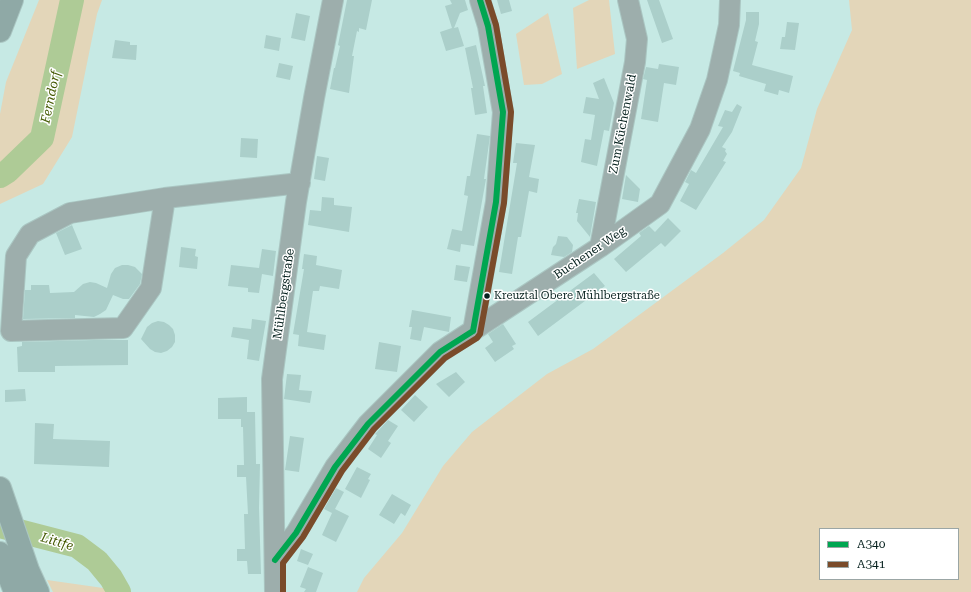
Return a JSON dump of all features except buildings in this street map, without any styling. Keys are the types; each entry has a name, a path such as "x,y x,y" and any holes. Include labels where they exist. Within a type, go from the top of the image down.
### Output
{"highway":[{"path":"0,31 12,0"},
{"path":"0,488 18,580"},
{"path":"0,553 18,580 38,592"}],"street":[{"name":"Mühlbergstraße","path":"275,592 272,379 300,183 314,98 333,0"},
{"path":"473,331 496,202 503,112 488,26 480,0"},
{"name":"Zum Küchenwald","path":"600,247 635,62 637,39 628,0"},
{"name":"Buchener Weg","path":"275,560 296,533 335,467 368,424 440,352 600,247 660,204 700,129 717,80 729,25 730,0"},
{"path":"165,198 151,288 123,328 11,331 16,256 30,234 70,213 165,198 300,183"}],"shaded area":[{"path":"39,0 102,0 97,14 72,137 43,184 0,204 0,114 6,82"},
{"path":"589,0 609,0 615,54 577,69 573,8"},
{"path":"849,0 971,0 971,592 357,592 364,578 402,533 443,466 472,432 547,374 593,349 723,253 764,220 801,168 817,109 852,30"},
{"path":"548,13 562,74 542,84 524,85 516,34"},
{"path":"47,580 131,592 53,592"}],"waterway":[{"name":"Ferndorf","path":"0,176 8,171 42,138 72,0"},
{"name":"Littfe","path":"0,526 77,546 97,561 111,578 119,592"}],"transit line":[{"name":"A340","path":"473,331 496,202 503,112 488,26 480,0"},
{"name":"A341","path":"283,592 283,563 303,537 342,471 374,429 445,358 477,338 480,334 504,203 511,112 496,25 488,0"},
{"name":"A340","path":"275,560 296,533 335,467 368,424 440,352 473,331"}],"place":[{"name":"Kreuztal Obere Mühlbergstraße","path":"487,296"}]}
